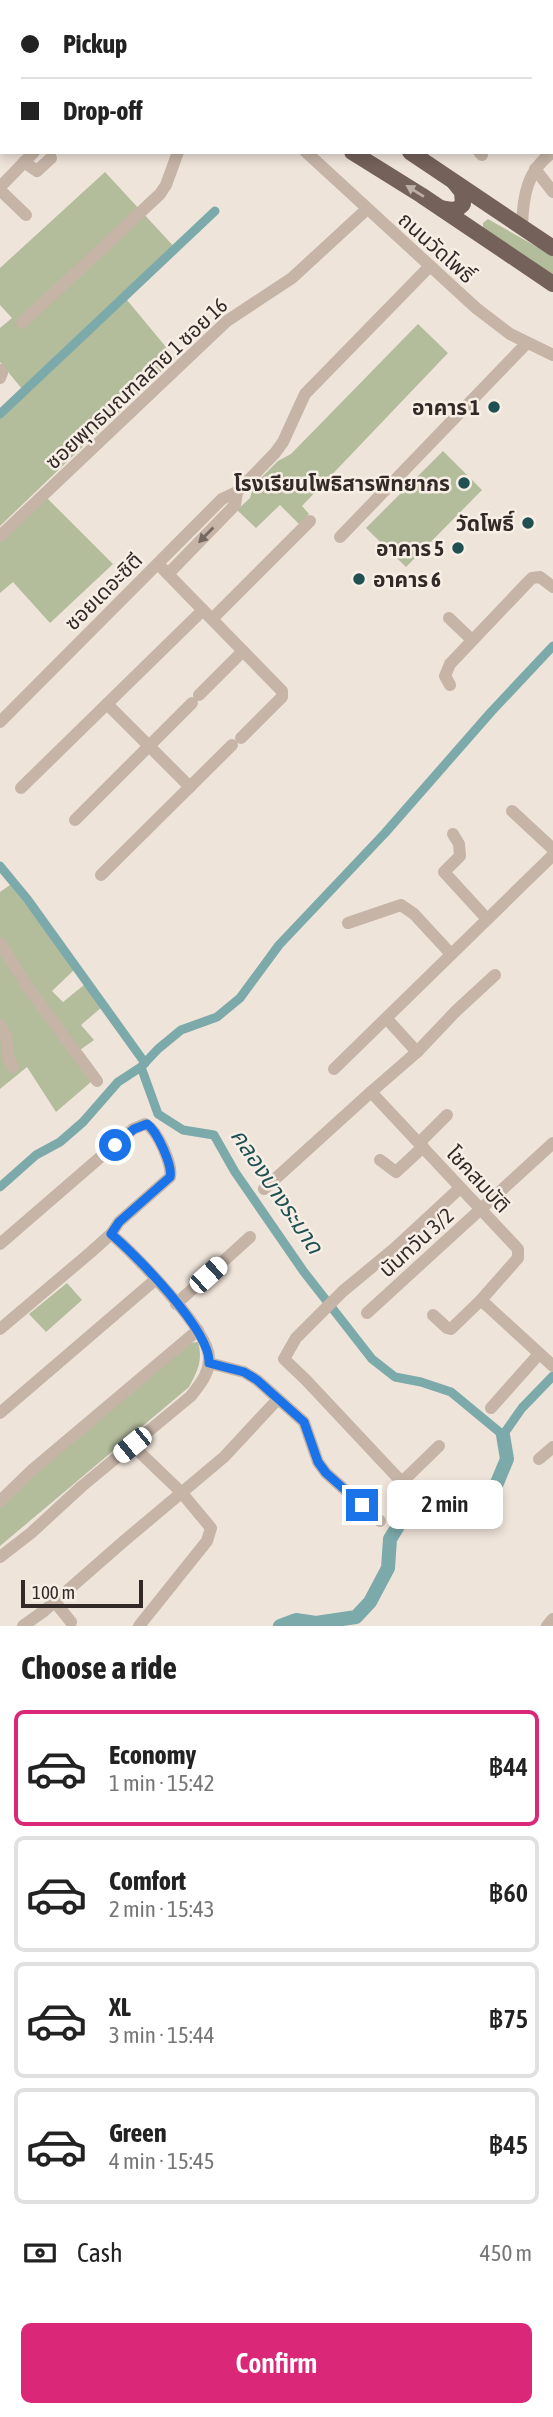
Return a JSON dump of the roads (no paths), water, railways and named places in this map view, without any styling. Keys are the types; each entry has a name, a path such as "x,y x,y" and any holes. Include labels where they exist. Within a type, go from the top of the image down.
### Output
{"main road":[{"path":"355,154 492,241 553,284"},
{"path":"413,154 553,248"},
{"path":"441,208 453,211 463,204 462,192 450,178"},
{"path":"492,241 478,225 480,218 489,214 505,215"}],"street":[{"path":"26,215 0,188 32,154"},
{"path":"22,323 160,194 177,154"},
{"name":"ถนนวัดโพธิ์","path":"308,154 477,308 510,334 553,355"},
{"path":"522,226 526,185 535,169 551,154"},
{"path":"24,162 37,172 51,158"},
{"path":"535,169 553,192"},
{"name":"ซอยพุทธมณฑลสาย 1 ซอย 16","path":"0,536 227,321 292,278 367,209"},
{"name":"ซอยเดอะซิตี","path":"0,722 222,499 237,492 283,442 304,394 430,266"},
{"path":"340,537 527,343"},
{"path":"0,370 0,378"},
{"name":"ซอยเดอะซิตี","path":"168,574 235,505 237,492"},
{"path":"21,788 107,704 310,521"},
{"path":"101,875 283,694 158,564"},
{"path":"450,685 444,676 445,671 532,578 540,577 553,587"},
{"path":"449,618 472,640"},
{"path":"75,820 243,651"},
{"path":"107,704 190,787"},
{"path":"512,811 553,849"},
{"path":"453,834 459,844 460,856 440,867 488,919"},
{"path":"334,1069 553,855"},
{"path":"348,923 401,905 414,914 451,954"},
{"path":"0,943 29,989 97,1081"},
{"path":"264,1189 417,1052 495,975"},
{"path":"387,1019 417,1052"},
{"path":"0,1025 7,1036 8,1058 13,1067"},
{"name":"โชคสมบัติ","path":"371,1091 515,1245 520,1255 481,1300"},
{"path":"380,1160 396,1172 447,1115"},
{"path":"0,1244 134,1129 147,1124 154,1129 172,1173 170,1177 119,1222 111,1234 0,1329"},
{"name":"นันทวัน 3/2","path":"367,1313 553,1143"},
{"path":"439,1446 403,1481 284,1359 286,1352 342,1292 394,1249 460,1188"},
{"path":"0,1557 191,1396 202,1382 209,1363 210,1354 198,1331 128,1249 111,1234"},
{"path":"176,1304 250,1237"},
{"path":"0,1413 155,1280"},
{"path":"433,1315 451,1329 481,1300 553,1366"},
{"path":"0,1501 32,1470 198,1331"},
{"path":"491,1408 539,1354"},
{"path":"209,1363 244,1372 257,1380 304,1422 318,1462 326,1473 380,1521"},
{"path":"23,1626 55,1602 224,1457 278,1399"},
{"path":"132,1445 209,1522 211,1535 139,1626"},
{"path":"539,1458 553,1447"},
{"path":"55,1602 71,1622"},
{"path":"547,1626 553,1619"}],"waterway":[{"path":"0,414 215,211"},
{"name":"คลองบางระมาด","path":"0,1187 36,1155 60,1142 83,1122 118,1082 141,1067 181,1030 217,1017 240,998 279,945 385,833 553,646"},
{"path":"0,866 28,900 145,1063"},
{"name":"คลองบางระมาด","path":"141,1067 158,1114 183,1130 214,1135 235,1172 304,1272 372,1359 395,1377 451,1392 503,1435 522,1408 553,1376"},
{"name":"คลองบางระมาด","path":"280,1626 296,1620 316,1623 356,1617 370,1602 388,1568 390,1539 408,1510 443,1515 476,1511 497,1483 507,1459 503,1435"}],"place":[{"name":"อาคาร 1","path":"494,407"},
{"name":"โรงเรียนโพธิสารพิทยากร","path":"464,483"},
{"name":"วัดโพธิ์","path":"528,523"},
{"name":"อาคาร 5","path":"458,548"},
{"name":"อาคาร 6","path":"359,579"}]}
